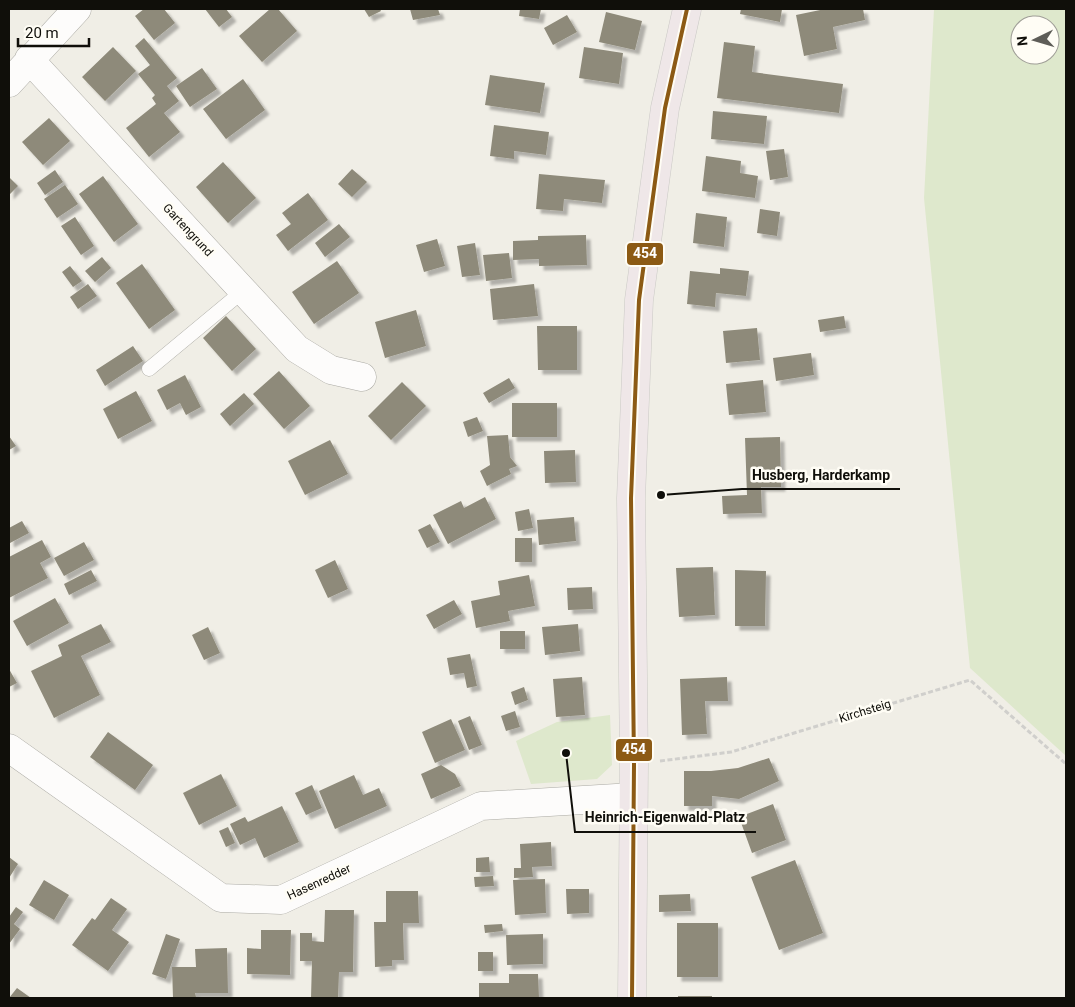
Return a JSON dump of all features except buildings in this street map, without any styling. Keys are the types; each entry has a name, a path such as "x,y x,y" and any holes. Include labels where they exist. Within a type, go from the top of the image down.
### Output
{"main road":[{"path":"632,998 634,765 631,498 639,300 666,108 687,9"}],"street":[{"path":"9,82 77,9"},
{"name":"Gartengrund","path":"29,59 297,349 331,370 362,377"},
{"name":"Hasenredder","path":"9,748 221,898 281,900 481,806 633,797"}],"lane":[{"path":"150,368 243,291"}],"path":[{"name":"Kirchsteig","path":"634,765 730,752 970,680 1066,764"}],"green space":[{"path":"934,9 1066,9 1066,756 970,668 924,198"},
{"path":"610,715 612,765 597,779 531,784 516,741 557,722"}],"transit line":[{"name":"454","path":"632,998 634,765 631,498 639,300 665,108 687,9"}],"place":[{"name":"Husberg, Harderkamp","path":"661,495"},
{"name":"Heinrich-Eigenwald-Platz","path":"566,753"}]}
